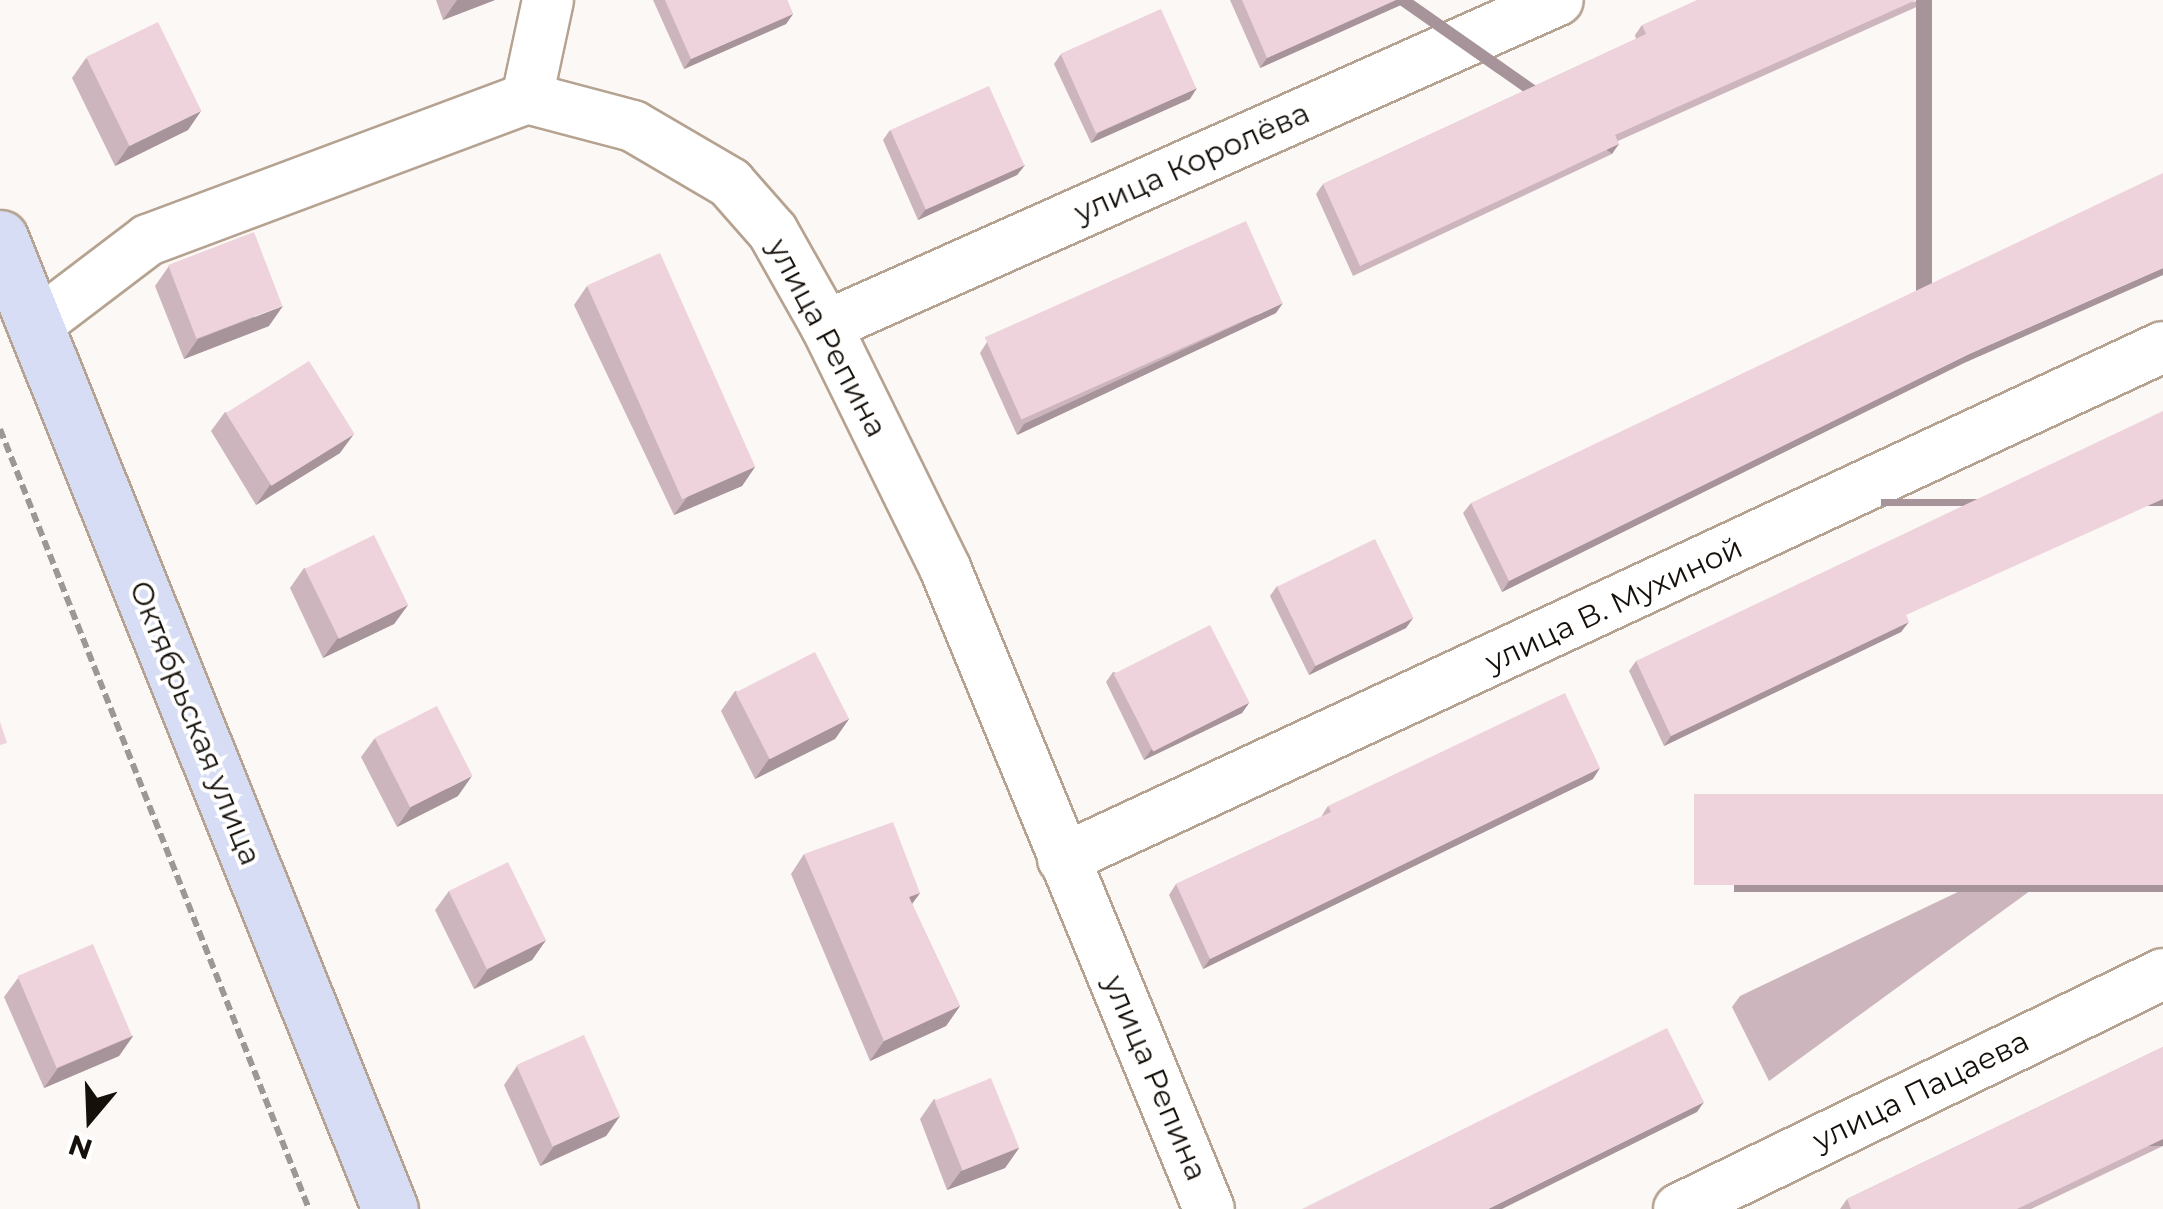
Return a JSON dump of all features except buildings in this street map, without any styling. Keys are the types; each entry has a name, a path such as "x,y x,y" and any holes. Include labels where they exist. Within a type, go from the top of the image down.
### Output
{"main road":[{"name":"Октябрьская улица","path":"0,238 390,1209"}],"street":[{"path":"36,325 148,240 528,98 548,0"},
{"name":"улица Королёва","path":"826,326 1558,0"},
{"name":"улица Репина","path":"528,98 633,126 730,184 773,232 826,326 945,568 1209,1209"},
{"name":"улица В. Мухиной","path":"1063,859 2163,347"},
{"name":"улица Пацаева","path":"1679,1209 2163,974"}],"path":[{"path":"0,429 309,1209"}]}
